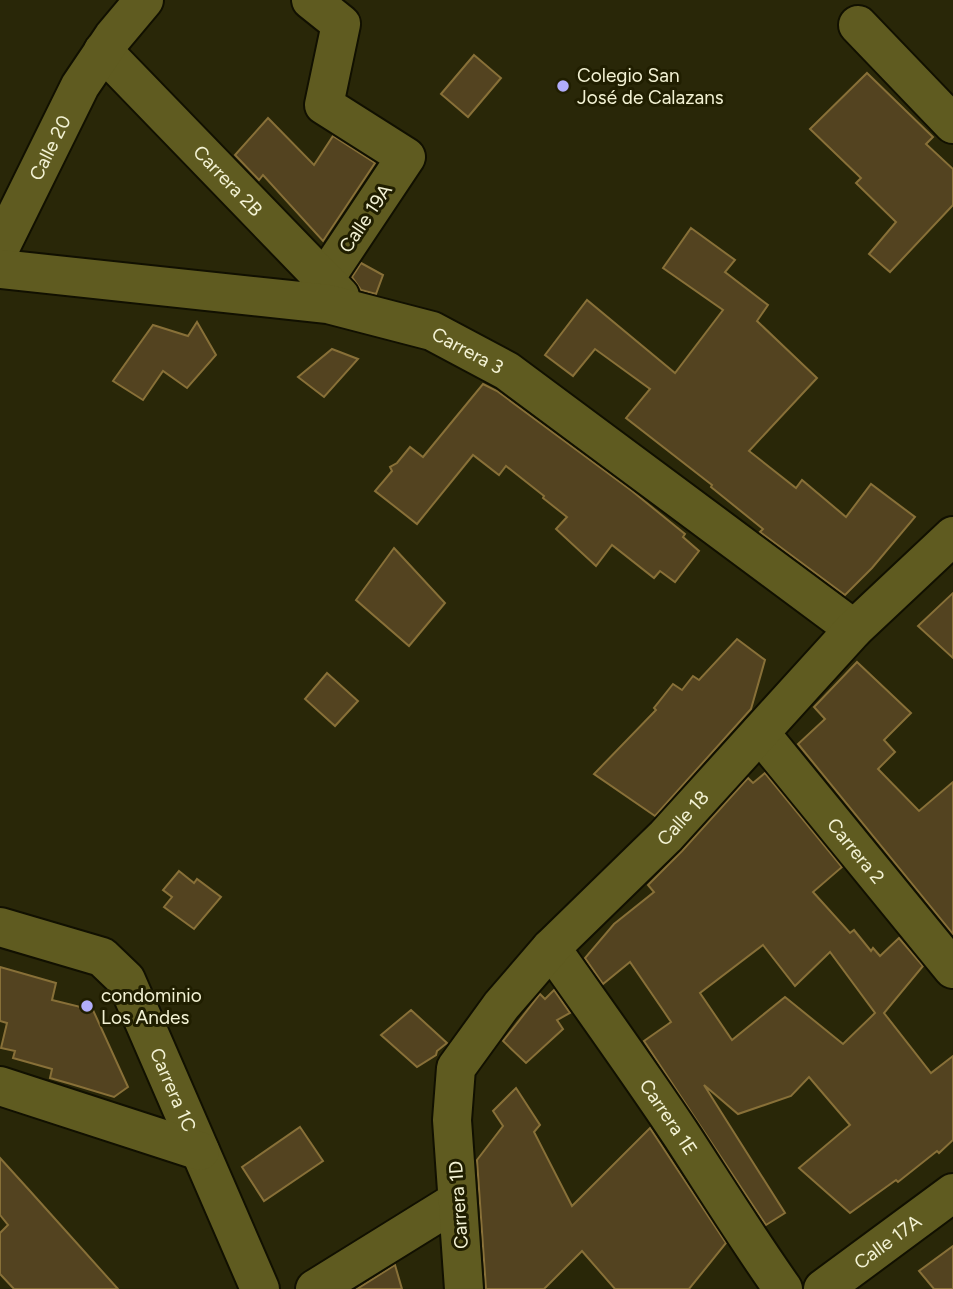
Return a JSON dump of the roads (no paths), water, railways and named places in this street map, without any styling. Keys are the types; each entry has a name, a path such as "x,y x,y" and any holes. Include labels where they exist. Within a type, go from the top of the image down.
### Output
{"street":[{"name":"Calle 20","path":"0,248 80,86 103,51 144,0"},
{"name":"Calle 19A","path":"311,0 341,24 324,105 406,157 324,280"},
{"path":"858,25 953,124"},
{"name":"Carrera 2B","path":"103,51 354,311"},
{"name":"Carrera 3","path":"0,269 328,304 432,331 507,371 855,629"},
{"name":"Calle 18","path":"452,1120 456,1068 501,1006 551,948 666,836 855,629 953,536"},
{"name":"Carrera 2","path":"760,733 953,969"},
{"name":"Carrera 1C","path":"0,927 102,957 126,979 260,1289"},
{"name":"Carrera 1E","path":"551,948 625,1052 783,1289"},
{"path":"0,1086 200,1152"},
{"name":"Carrera 1D","path":"452,1120 464,1289"},
{"name":"Calle 17A","path":"823,1289 953,1193"},
{"path":"315,1289 457,1202"}],"place":[{"name":"Colegio San José de Calazans","path":"563,86"},
{"name":"condominio Los Andes","path":"87,1006"}]}
